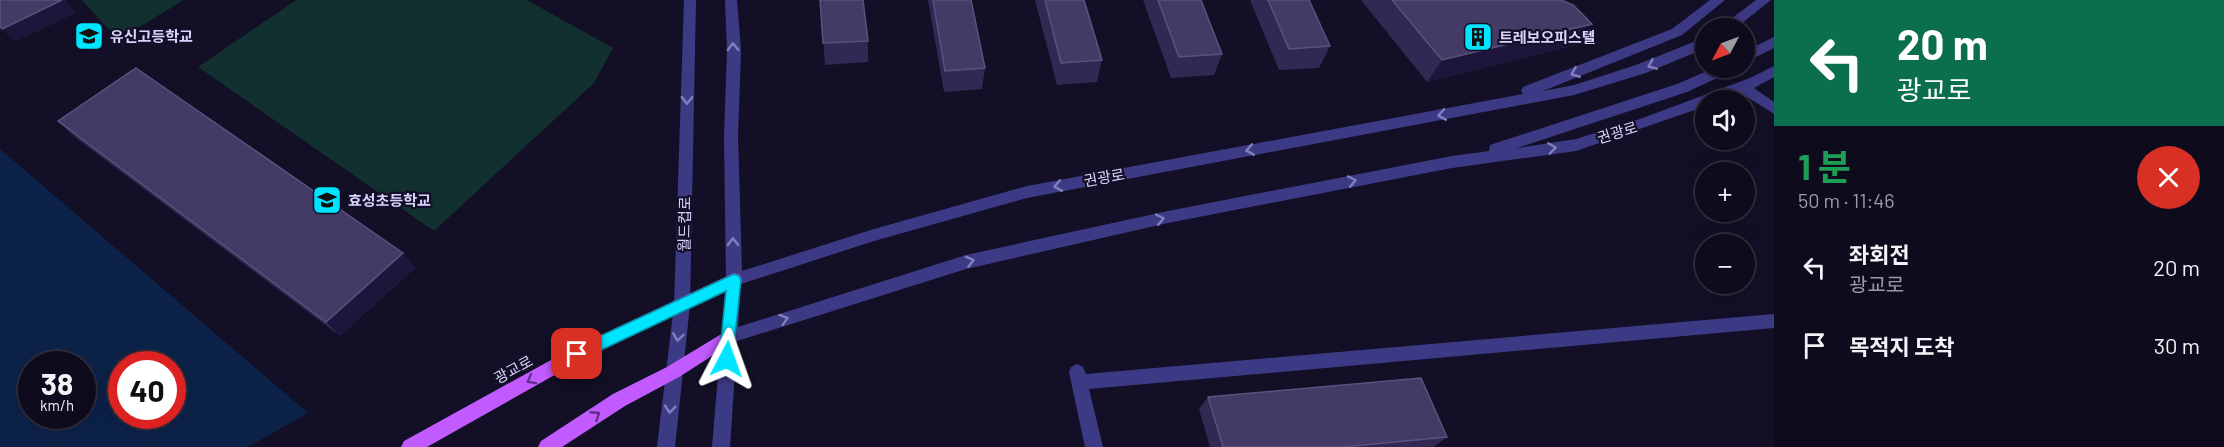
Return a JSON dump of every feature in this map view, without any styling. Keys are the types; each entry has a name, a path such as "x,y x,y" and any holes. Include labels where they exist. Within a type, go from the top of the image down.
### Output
{"main road":[{"name":"광교로","path":"410,447 577,354 734,280"},
{"path":"547,447 619,400 673,372 728,337"}],"street":[{"name":"월드컵로","path":"666,447 682,305 690,0"},
{"path":"721,447 734,280 731,136 734,51 731,0"},
{"name":"권광로","path":"1482,108 1677,32 1719,0"},
{"path":"1741,18 1765,0"},
{"path":"1755,52 1774,42"},
{"name":"권광로","path":"734,280 874,235 1027,192 1574,90 1641,69 1695,47"},
{"name":"권광로","path":"728,337 966,262 1168,217 1452,162 1576,145 1645,123 1755,82 1774,71"},
{"name":"권광로","path":"1452,162 1682,88 1704,78"},
{"path":"1742,86 1774,109"},
{"path":"1094,447 1078,377 1774,321"}],"green space":[{"path":"82,0 184,0 131,32 108,29"},
{"path":"296,0 527,0 613,48 594,83 434,231 198,67"}],"water":[{"path":"0,149 308,413 248,447 0,447"}],"building":[{"path":"0,0 62,0 2,29"},
{"path":"820,0 863,0 868,41 823,43"},
{"path":"933,0 971,0 985,68 945,71"},
{"path":"1045,0 1084,0 1102,60 1061,63"},
{"path":"1158,0 1201,0 1222,54 1179,57"},
{"path":"1268,0 1309,0 1330,46 1289,49"},
{"path":"1392,0 1561,0 1573,5 1592,24 1442,60"},
{"path":"136,68 403,253 326,322 58,121"},
{"path":"1421,378 1447,437 1342,447 1223,447 1208,397"}],"place":[{"name":"유신고등학교","path":"89,36"},
{"name":"트레보오피스텔","path":"1478,37"},
{"name":"효성초등학교","path":"327,200"}],"route":[{"path":"577,354 734,280 727,359"}]}
